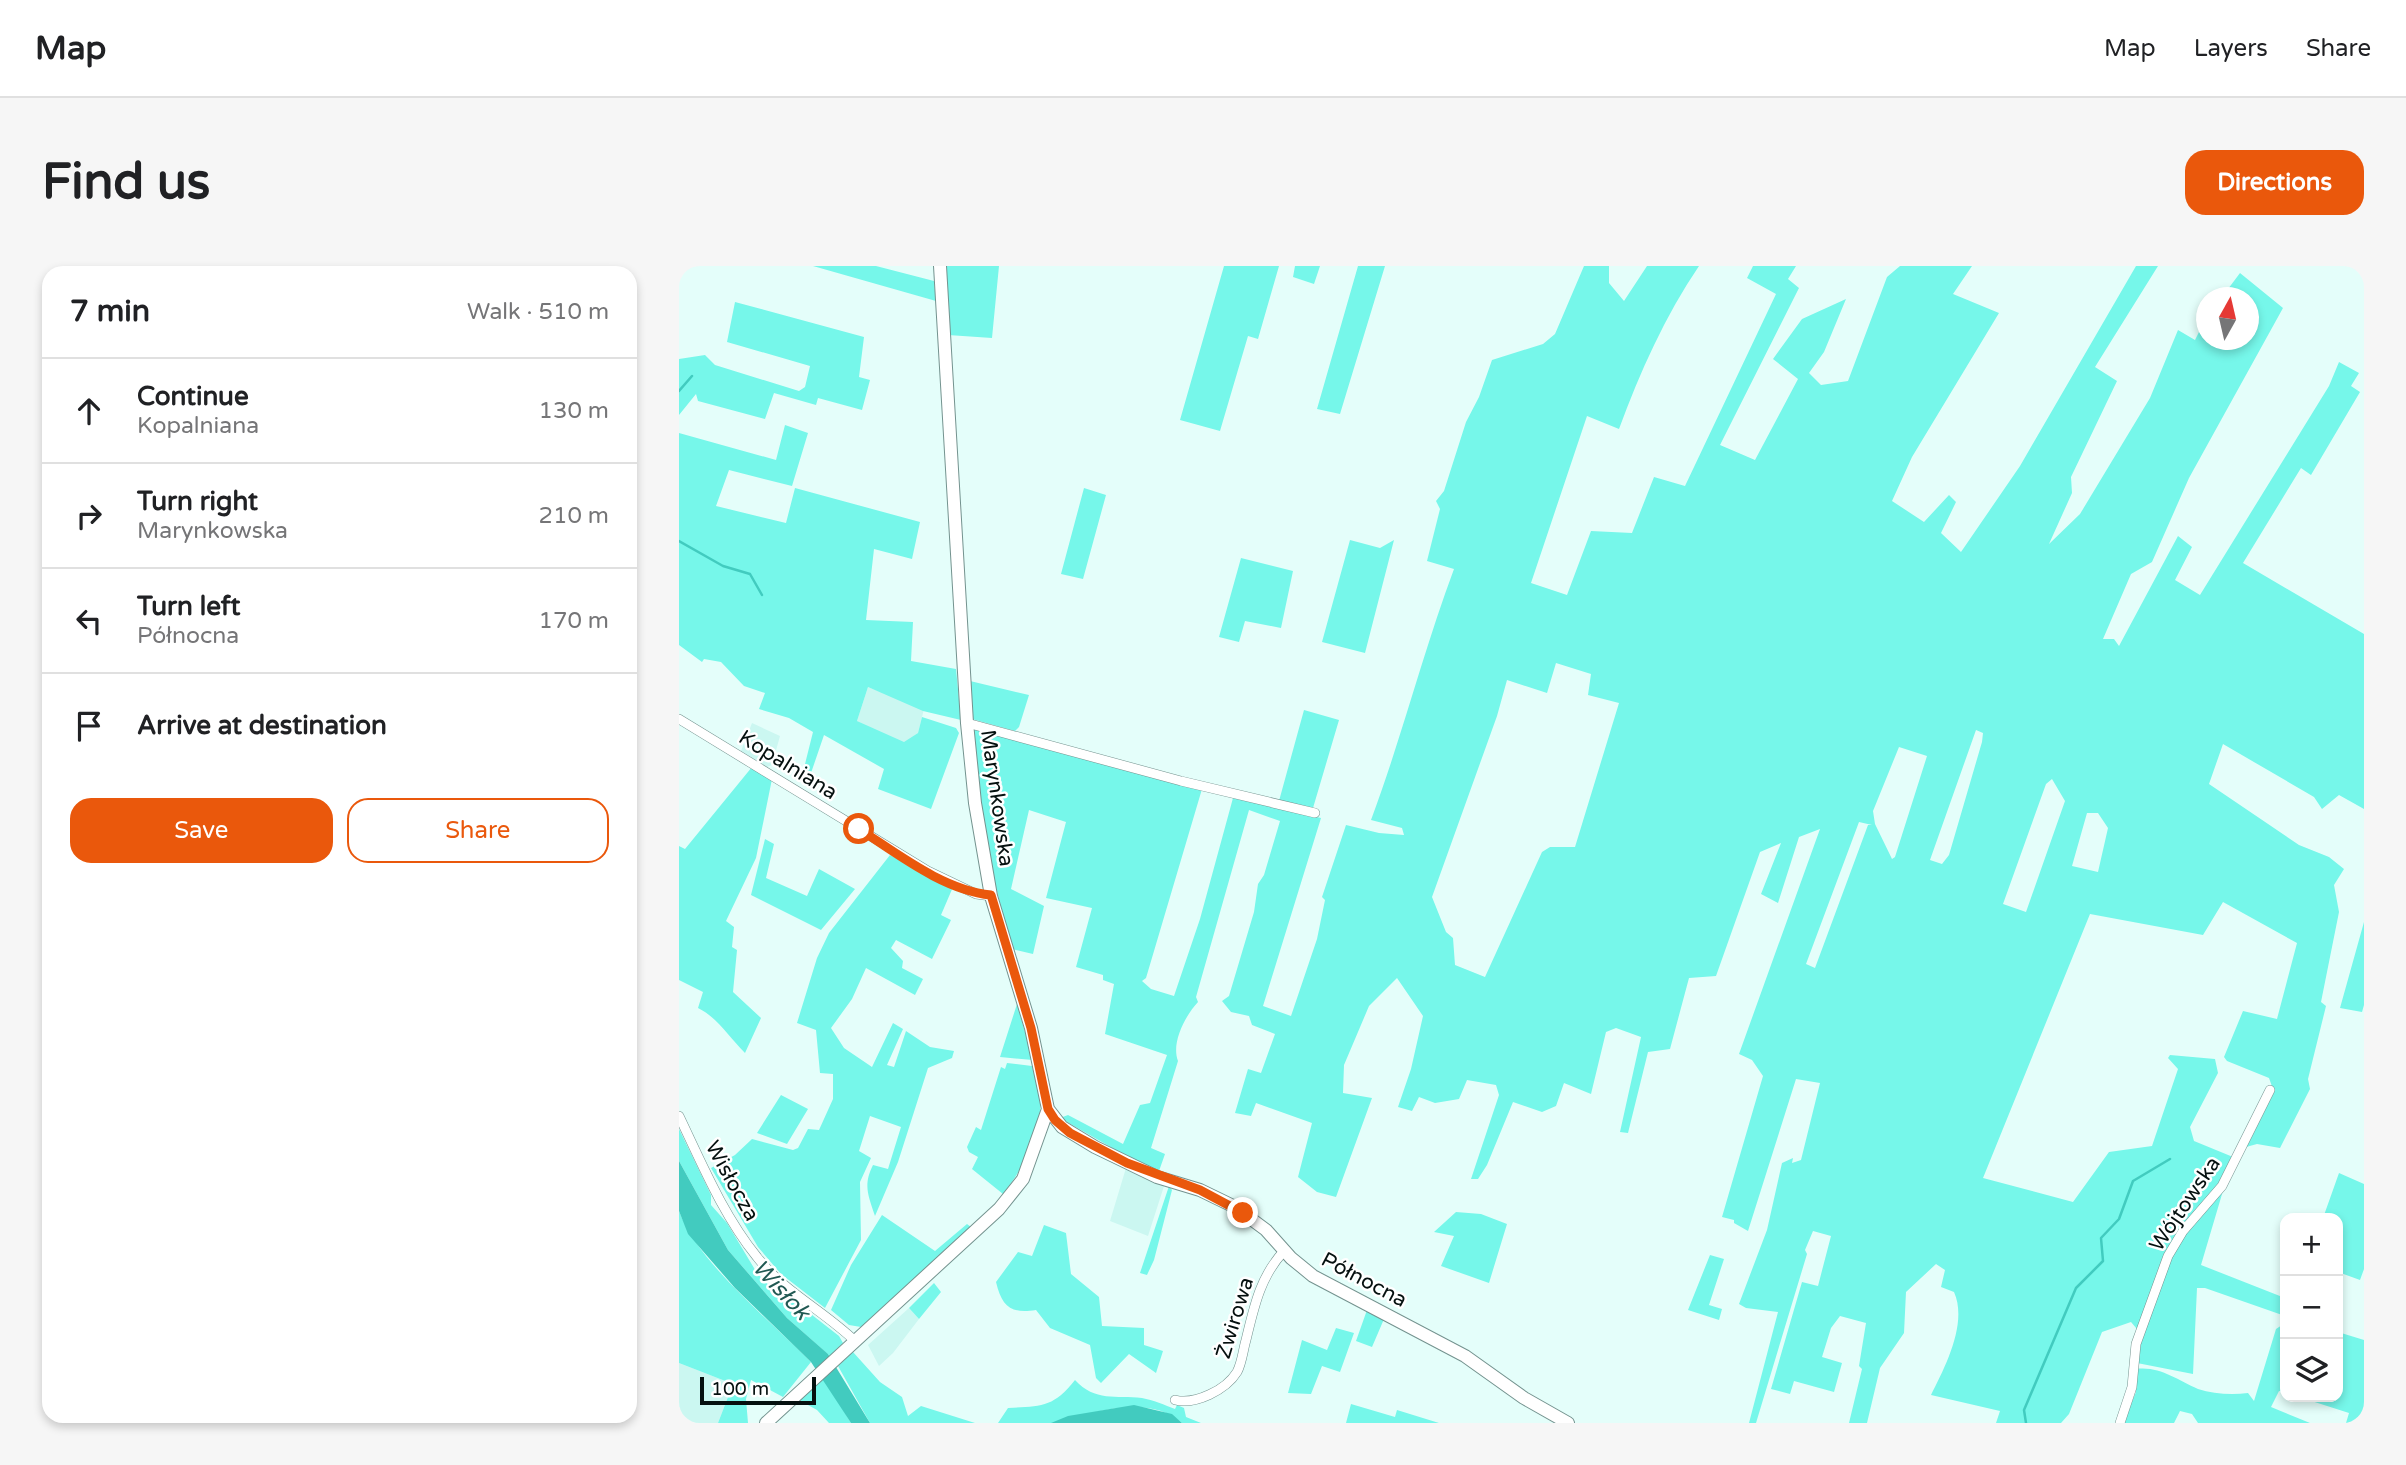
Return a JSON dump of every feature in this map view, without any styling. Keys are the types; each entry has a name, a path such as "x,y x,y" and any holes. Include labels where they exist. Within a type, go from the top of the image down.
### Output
{"street":[{"name":"Marynkowska","path":"766,1423 999,1209 1023,1179 1040,1140 1048,1109 1031,1028 991,895 975,803 967,723 940,266"},
{"name":"Kopalniana","path":"679,719 928,872 976,894 991,895"},
{"path":"967,723 1181,781 1315,813"},
{"name":"Wójtowska","path":"2120,1423 2132,1387 2136,1344 2168,1256 2183,1231 2222,1186 2270,1090"},
{"name":"Północna","path":"1048,1109 1055,1120 1070,1133 1127,1163 1200,1190 1235,1207 1266,1230 1284,1251 1313,1276 1465,1356 1511,1390 1568,1423"},
{"name":"Wisłocza","path":"679,1116 728,1214 757,1258 850,1345"},
{"path":"1040,1140 1056,1133 1070,1133"},
{"name":"Żwirowa","path":"1175,1399 1186,1402 1209,1395 1236,1373 1260,1286 1270,1266 1284,1251"}],"shaded area":[{"path":"813,266 876,266 934,281 936,301"},
{"path":"945,266 999,266 992,338 948,335"},
{"path":"1224,266 1279,266 1258,339 1248,336 1220,431 1180,420"},
{"path":"1295,266 1320,266 1314,284 1293,277"},
{"path":"1358,266 1385,266 1340,414 1317,409"},
{"path":"1584,266 1609,266 1609,283 1624,301 1647,266 1699,266 1654,345 1619,429 1587,416 1531,583 1567,595 1591,531 1632,533 1654,477 1685,486 1776,294 1747,278 1753,266 1796,266 1788,279 1799,288 1720,445 1755,460 1798,379 1773,359 1802,319 1846,299 1824,352 1809,373 1821,385 1848,381 1887,277 1900,266 1972,266 1953,294 1999,313 1912,457 1892,501 1924,522 1949,495 1956,502 1941,533 1961,552 2020,466 2136,266 2158,266 2095,367 2117,381 2071,477 2072,493 2049,544 2080,514 2150,398 2178,330 2195,340 2196,338 2196,350 2259,350 2259,288 2283,308 2189,478 2152,562 2131,574 2103,639 2114,639 2119,646 2178,536 2192,547 2175,580 2200,595 2329,386 2339,362 2359,373 2351,386 2360,392 2311,475 2301,468 2243,563 2364,634 2364,809 2339,795 2322,809 2314,797 2223,744 2209,784 2299,845 2329,857 2344,869 2334,885 2339,912 2321,1002 2326,1006 2308,1079 2310,1089 2280,1148 2257,1144 2246,1147 2274,1092 2269,1078 2227,1061 2224,1057 2243,1011 2277,1019 2297,943 2223,902 2203,935 2090,914 1983,1178 2073,1202 2109,1152 2152,1146 2178,1069 2168,1058 2170,1055 2215,1059 2218,1073 2190,1127 2194,1141 2233,1157 2201,1265 2280,1296 2280,1314 2205,1288 2197,1288 2193,1374 2137,1363 2142,1335 2131,1322 2102,1332 2069,1414 2061,1423 1996,1423 2000,1411 1931,1395 1953,1345 1958,1317 1954,1292 1941,1287 1945,1270 1936,1264 1906,1292 1904,1333 1880,1368 1867,1423 1849,1423 1862,1369 1859,1366 1866,1323 1840,1316 1831,1328 1822,1357 1842,1363 1834,1392 1794,1381 1790,1394 1771,1389 1802,1282 1818,1286 1831,1236 1813,1231 1805,1250 1807,1254 1756,1423 1749,1423 1778,1312 1746,1308 1739,1304 1767,1230 1782,1163 1793,1158 1792,1163 1801,1160 1820,1083 1796,1079 1748,1231 1734,1223 1734,1220 1722,1217 1763,1076 1752,1060 1739,1054 1820,829 1799,837 1778,903 1761,894 1781,843 1760,852 1716,976 1689,978 1670,1049 1648,1052 1628,1133 1620,1132 1641,1037 1616,1028 1606,1032 1591,1094 1564,1083 1556,1106 1542,1112 1513,1102 1487,1165 1478,1179 1471,1179 1499,1095 1496,1085 1467,1080 1459,1099 1435,1103 1419,1097 1412,1111 1398,1107 1411,1069 1423,1016 1397,978 1369,1006 1344,1065 1343,1093 1372,1098 1336,1197 1317,1192 1298,1177 1312,1123 1256,1103 1251,1116 1235,1113 1248,1069 1261,1073 1275,1034 1252,1025 1249,1016 1231,1012 1222,1001 1229,996 1254,912 1258,884 1264,875 1280,821 1249,810 1196,997 1198,1002 1184,1022 1176,1046 1178,1061 1151,1148 1165,1154 1159,1171 1142,1165 1060,1118 1068,1115 1123,1144 1140,1105 1150,1103 1167,1055 1105,1034 1114,984 1103,980 1103,975 1076,967 1092,908 1046,898 1066,822 1029,810 1011,889 1044,906 1033,954 1012,949 987,853 972,732 975,728 1202,789 1146,978 1142,981 1151,989 1174,996 1200,919 1233,798 1321,818 1263,1006 1291,1016 1317,939 1325,900 1322,897 1346,825 1379,833 1404,835 1402,828 1371,820 1454,569 1427,561 1440,509 1436,501 1444,491 1466,422 1479,397 1492,360 1543,344 1555,334","holes":["1556,663 1591,674 1588,695 1619,703 1575,847 1550,847 1542,852 1485,977 1455,965 1453,938 1446,932 1432,897 1497,716 1507,680 1547,693","1976,730 1983,733 1982,742 1949,855 1942,864 1930,860","1899,747 1927,756 1895,857 1892,859 1875,824 1873,811","2052,779 2065,801 2026,912 2003,904 2046,784","2087,813 2098,813 2108,828 2098,872 2072,866","1859,822 1872,825 1868,825 1815,968 1806,964"]},
{"path":"2240,273 2257,287 2230,287"},
{"path":"735,302 864,337 859,377 870,380 862,410 818,398 816,405 774,393 765,419 698,401 696,394 679,415 679,359 705,355 715,365 799,391 805,387 810,366 727,342"},
{"path":"785,425 808,433 792,486 729,470 716,506 786,523 795,488 920,522 912,559 874,549 866,620 913,622 911,661 956,669 961,720 923,711 868,687 857,721 904,742 918,733 922,717 956,728 959,733 931,809 878,789 884,769 824,735 811,773 803,772 813,732 789,718 759,709 765,693 744,686 721,662 704,659 702,662 679,645 679,433 776,460"},
{"path":"1084,488 1106,495 1083,579 1061,574"},
{"path":"1350,540 1380,548 1394,540 1365,653 1322,642"},
{"path":"1241,558 1293,571 1281,628 1245,621 1239,642 1219,637"},
{"path":"970,681 1029,695 1019,727 1015,731 972,719"},
{"path":"868,687 924,709 918,733 904,743 857,721"},
{"path":"1304,710 1339,720 1313,808 1279,801"},
{"path":"752,723 780,736 772,765 767,767 741,751"},
{"path":"752,767 772,779 756,858 726,921 734,927 732,947 737,950 733,992 761,1018 745,1053 717,1022 698,1008 703,992 679,980 679,846 685,849"},
{"path":"765,839 774,844 766,878 807,896 819,869 855,889 821,930 751,895"},
{"path":"890,855 953,887 941,915 951,920 932,959 896,940 891,948 903,961 902,968 923,979 915,995 866,968 852,999 831,1028 844,1048 872,1067 893,1023 903,1029 887,1065 894,1067 906,1031 930,1047 954,1051 952,1058 928,1068 898,1162 875,1216 870,1202 868,1178 873,1165 888,1169 901,1127 870,1116 859,1151 871,1158 860,1182 861,1240 825,1308 781,1274 758,1247 711,1168 735,1155 752,1139 793,1150 798,1148 808,1129 819,1130 833,1099 833,1074 820,1073 816,1030 797,1023 817,958 829,933"},
{"path":"2364,922 2364,1005 2362,1012 2340,1008"},
{"path":"1017,1004 1033,1060 1000,1057"},
{"path":"1007,1063 1032,1066 1039,1094 1040,1114 1029,1151 1017,1175 1003,1194 972,1169 978,1157 969,1152 967,1147 976,1127 981,1130 1001,1067 1005,1069"},
{"path":"781,1095 808,1109 787,1144 757,1133"},
{"path":"679,1129 711,1195 711,1205 727,1223 757,1273 774,1291 798,1304 839,1336 843,1343 830,1356 787,1318 728,1250 679,1161"},
{"path":"679,1161 728,1250 787,1318 828,1354 870,1423 851,1423 811,1362 735,1288 688,1234 679,1211"},
{"path":"1126,1168 1165,1183 1148,1236 1110,1221"},
{"path":"2339,1173 2364,1184 2364,1269 2360,1280 2343,1274 2343,1213 2325,1213"},
{"path":"1169,1186 1172,1190 1154,1260 1147,1275 1140,1273"},
{"path":"679,1211 688,1231 719,1271 811,1362 783,1397 751,1380 746,1399 748,1423 718,1423 733,1384 679,1363"},
{"path":"1456,1212 1481,1214 1507,1224 1489,1283 1441,1266 1454,1236 1434,1232"},
{"path":"882,1215 935,1251 967,1224 971,1227 861,1327 849,1325 831,1310 851,1265"},
{"path":"1044,1225 1066,1233 1071,1274 1099,1297 1102,1326 1144,1328 1144,1345 1163,1351 1156,1373 1129,1354 1101,1383 1096,1378 1090,1345 1050,1328 1036,1310 1020,1311 1005,1303 996,1282 1018,1252 1032,1256"},
{"path":"1710,1255 1724,1259 1709,1305 1722,1309 1719,1320 1688,1310"},
{"path":"934,1283 941,1292 919,1319 909,1308"},
{"path":"909,1308 919,1319 893,1353 879,1366 868,1345"},
{"path":"1367,1310 1384,1319 1372,1347 1356,1341"},
{"path":"2280,1326 2280,1391 2271,1407 2310,1423 2198,1423 2192,1414 2180,1411 2174,1423 2123,1423 2136,1392 2136,1369 2168,1374 2210,1392 2248,1393 2254,1401 2276,1329"},
{"path":"1336,1328 1354,1333 1340,1372 1322,1366 1311,1394 1288,1393 1302,1340 1327,1350"},
{"path":"2343,1334 2364,1340 2364,1423 2346,1423 2349,1413 2315,1402 2343,1402"},
{"path":"853,1352 880,1382 902,1397 908,1416 921,1406 975,1423 870,1423 838,1366"},
{"path":"679,1363 733,1384 718,1423 679,1423"},
{"path":"824,1378 851,1423 829,1423 817,1410 799,1400"},
{"path":"1075,1380 1098,1395 1142,1398 1175,1409 1177,1405 1184,1408 1186,1417 1201,1423 1182,1423 1169,1414 1137,1407 1101,1411 1052,1423 998,1423 1008,1408 1046,1404 1060,1396"},
{"path":"1351,1404 1395,1417 1397,1410 1439,1423 1346,1423"},
{"path":"1134,1405 1172,1414 1182,1423 1051,1423 1068,1416"}],"waterway":[{"path":"679,391 692,376"},
{"path":"679,541 723,566 750,574 762,595"},
{"path":"2026,1423 2024,1410 2076,1288 2103,1261 2101,1238 2119,1219 2133,1181 2170,1159"}],"route":[{"path":"859,829 949,883 976,894 991,895 1031,1028 1048,1109 1055,1120 1070,1133 1127,1163 1157,1177 1200,1190 1243,1213"}],"water label":[{"name":"Wisłok","path":"781,1290"}]}
